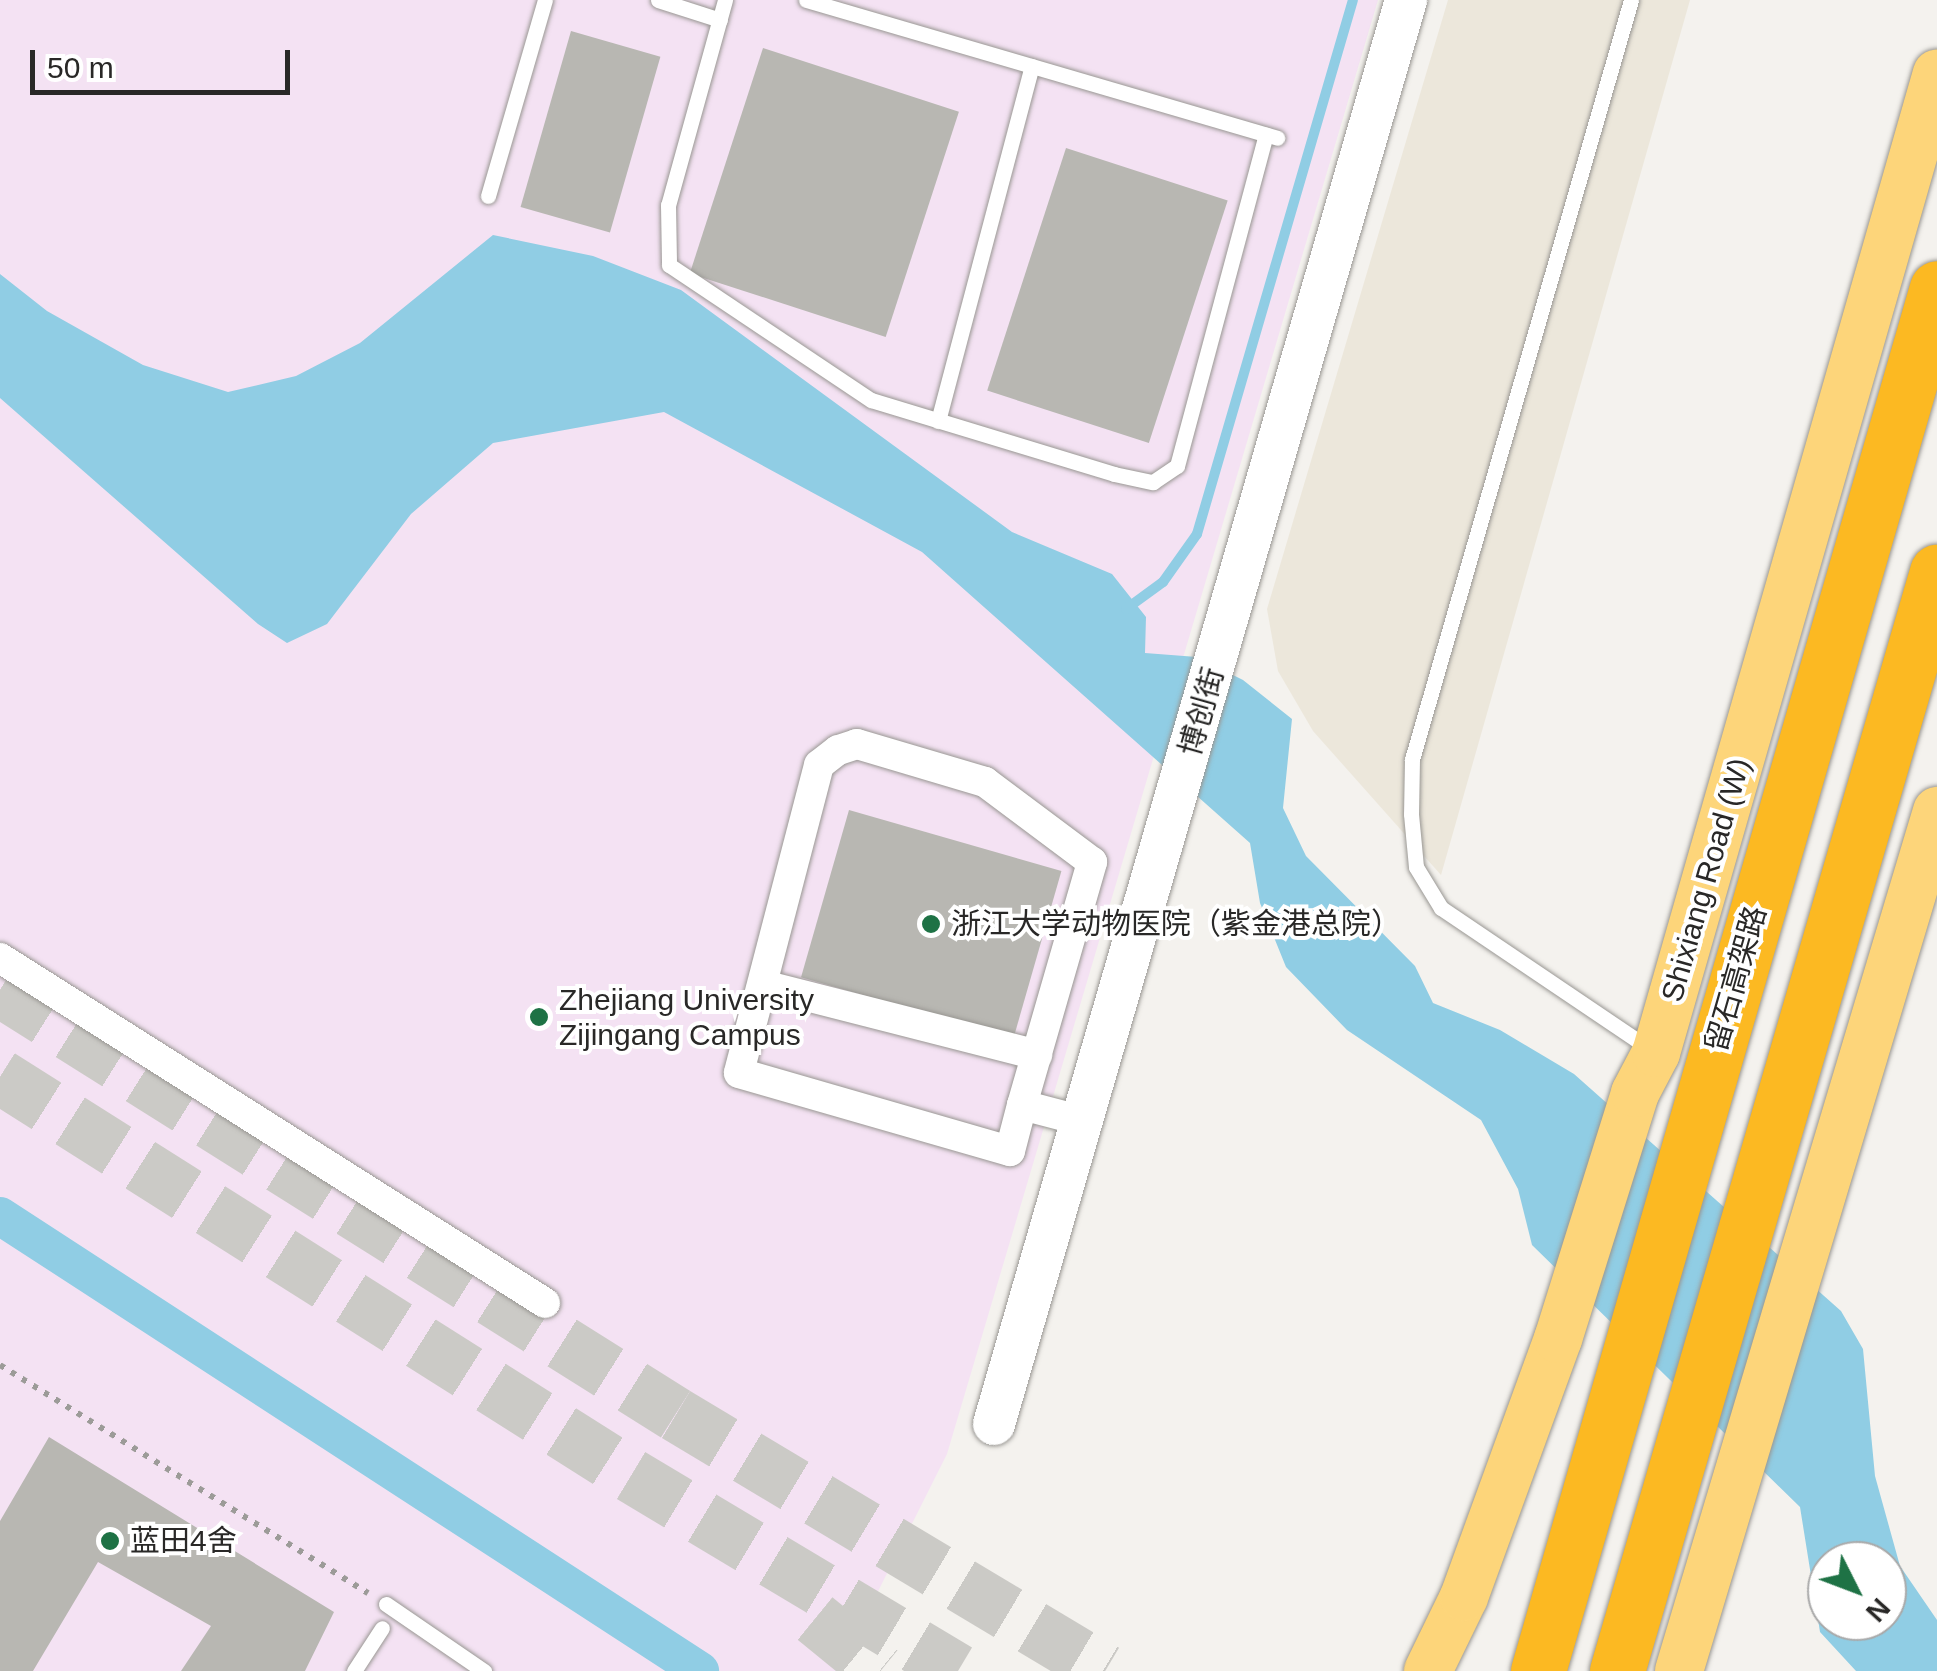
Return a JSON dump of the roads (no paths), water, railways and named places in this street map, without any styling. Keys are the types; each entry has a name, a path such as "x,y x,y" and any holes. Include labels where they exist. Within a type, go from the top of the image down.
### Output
{"highway":[{"name":"留石高架路","path":"1538,1671 1937,288"},
{"path":"1617,1671 1682,1434 1937,572"}],"main road":[{"name":"Shixiang Road (W)","path":"1428,1671 1464,1597 1558,1339 1646,1073 1937,73"},
{"path":"1679,1671 1937,812"}],"street":[{"name":"博创街","path":"994,1424 1406,0"},
{"path":"858,744 985,782 1092,862 1010,1151 739,1072 763,985 819,764 858,744"},
{"path":"0,958 544,1303"},
{"path":"763,985 1036,1055"},
{"path":"1022,1105 1082,1121"}],"lane":[{"path":"488,196 545,0"},
{"path":"658,0 720,20"},
{"path":"725,0 668,205 669,265 871,400 1114,474 1153,482 1177,466 1271,136 806,0"},
{"path":"1631,0 1412,759 1411,814 1416,866 1441,908 1646,1073"},
{"path":"938,421 1032,66"},
{"path":"386,1604 484,1671"},
{"path":"354,1671 382,1628"}],"water":[{"path":"493,235 593,256 681,290 1012,532 1112,574 1146,617 1145,653 1197,657 1243,680 1292,719 1283,808 1306,856 1415,966 1433,1003 1500,1030 1574,1074 1841,1311 1863,1349 1875,1476 1893,1541 1807,1541 1807,1551 1800,1507 1532,1245 1518,1189 1481,1120 1347,1030 1286,967 1260,903 1250,843 922,552 664,412 493,443 411,514 327,624 287,643 258,624 0,398 0,274 47,311 143,365 228,392 296,376 360,343"},
{"path":"1907,1576 1937,1620 1937,1671 1856,1671 1828,1641 1907,1641"}],"waterway":[{"path":"1126,609 1163,582 1197,534 1353,0"},
{"path":"0,1216 700,1671"}],"tunnel":[{"path":"0,989 676,1414 1105,1671"},
{"path":"0,1076 631,1475 958,1671"},
{"path":"815,1618 880,1671"}],"place":[{"name":"浙江大学动物医院（紫金港总院）","path":"931,924"},
{"name":"Zhejiang University Zijingang Campus","path":"539,1017"},
{"name":"蓝田4舍","path":"110,1541"}]}
